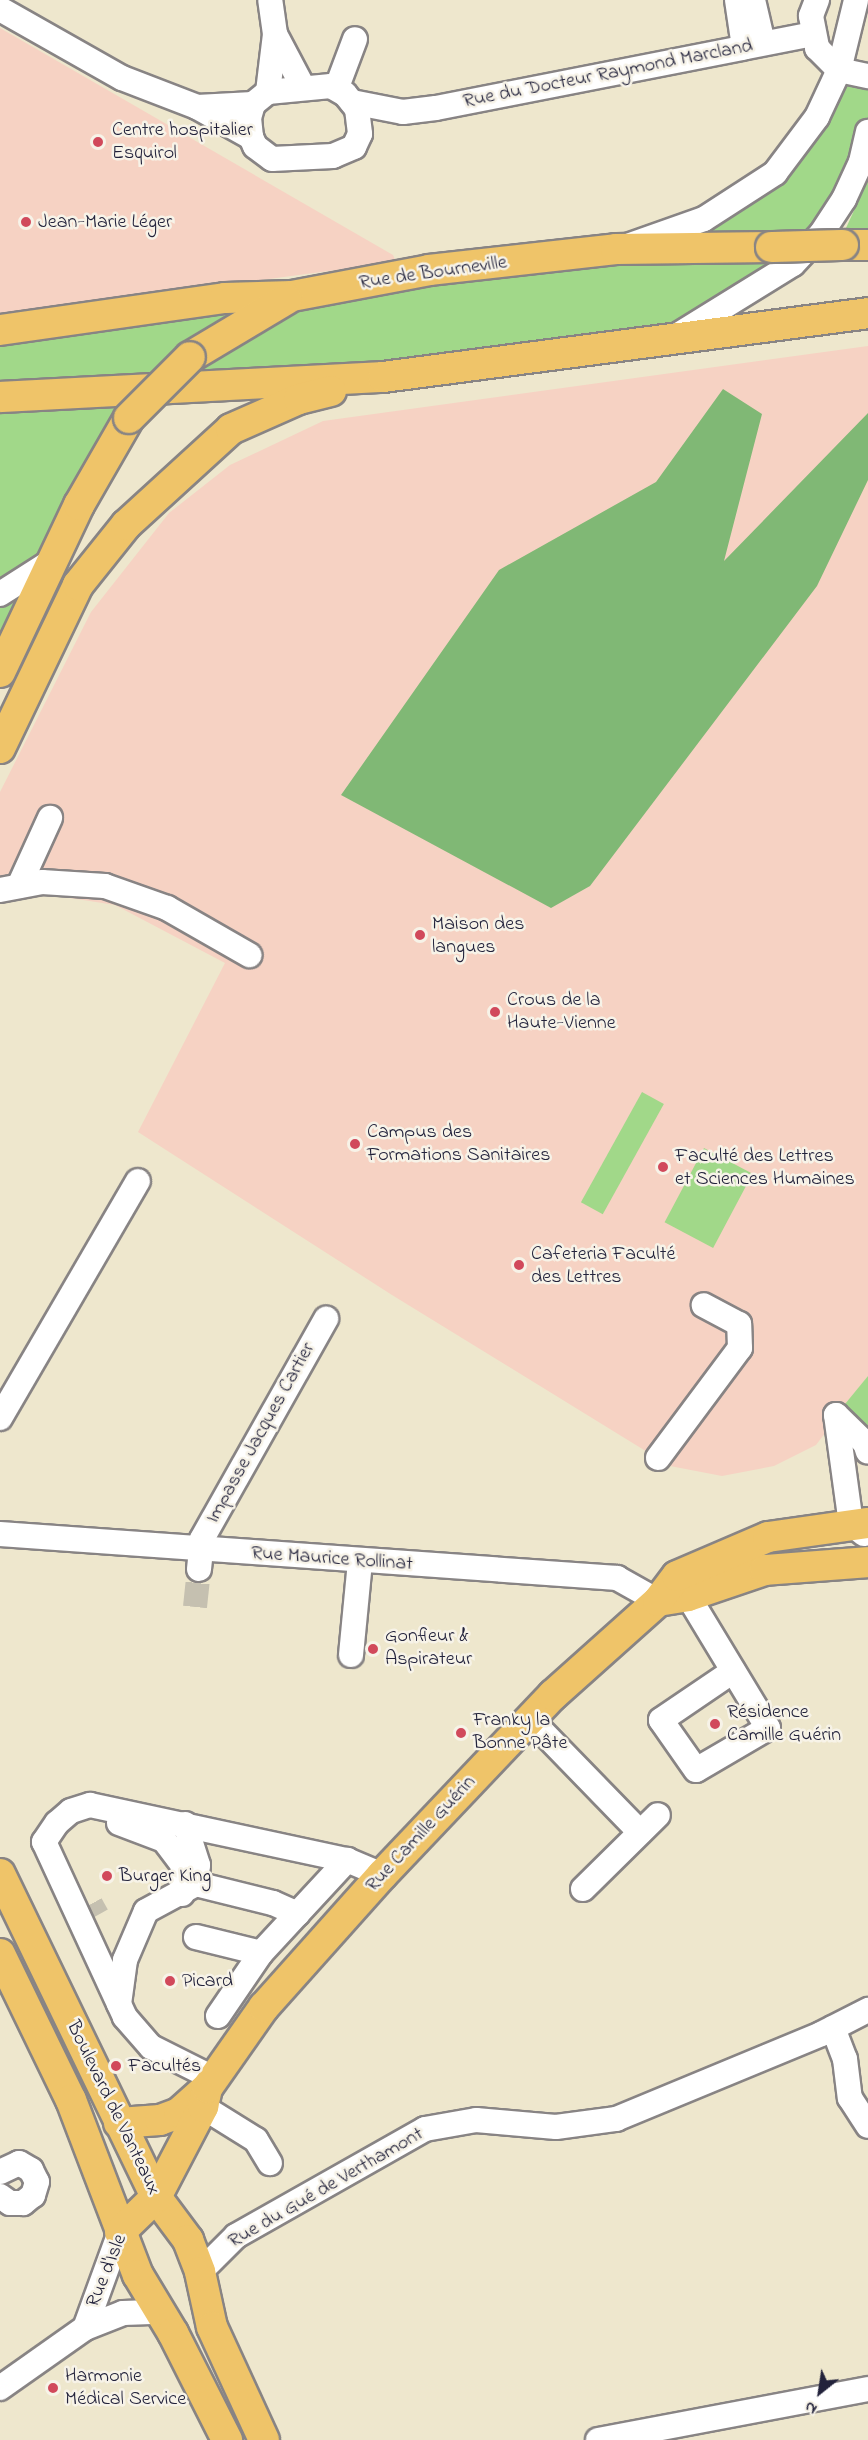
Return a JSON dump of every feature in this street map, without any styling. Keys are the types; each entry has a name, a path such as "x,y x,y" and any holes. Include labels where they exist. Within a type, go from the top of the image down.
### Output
{"main road":[{"name":"Rue de Bourneville","path":"0,330 225,298 292,296 429,270 616,249 782,255 844,241"},
{"path":"0,672 79,505 129,418 190,357 292,296"},
{"path":"0,397 383,377 868,313"},
{"path":"0,748 78,585 126,525 231,429 299,399 383,377"},
{"path":"658,1600 688,1596 774,1569 865,1536"},
{"name":"Rue Camille Guérin","path":"127,2224 156,2197 208,2091 264,2007 382,1875 530,1719 592,1657 658,1600 677,1576 768,1537 865,1536"},
{"name":"Boulevard de Vanteaux","path":"0,1874 156,2197 188,2240 200,2272 212,2327 264,2440"},
{"name":"Boulevard de Vanteaux","path":"0,1954 71,2100 127,2224 170,2306 227,2440"},
{"name":"Rue Camille Guérin","path":"119,2123 170,2117 208,2091"},
{"name":"Rue du Gué de Verthamont","path":"170,2306 200,2272"}],"street":[{"path":"270,0 275,34 303,87"},
{"path":"817,0 811,16 812,34 826,60 838,70 868,76"},
{"path":"616,249 704,219 775,173 817,117 838,70 856,0"},
{"path":"744,1 753,45"},
{"name":"Rue du Docteur Raymond Marcland","path":"0,9 123,78 197,107 251,137 255,146 272,159 333,156 354,147 360,134 403,112 812,34"},
{"path":"251,137 249,118 260,98 275,34"},
{"path":"355,39 344,94 360,115 360,134"},
{"name":"Rue du Docteur Raymond Marcland","path":"197,107 260,98 303,87 344,94 403,112"},
{"path":"844,241 844,199 861,162 868,132"},
{"path":"673,338 782,255"},
{"path":"0,594 55,559"},
{"path":"10,888 50,818"},
{"path":"10,888 42,882 105,886 167,908 249,955"},
{"path":"0,1418 138,1181"},
{"path":"658,1458 740,1347 740,1324 704,1305"},
{"name":"Impasse Jacques Cartier","path":"200,1559 202,1539 326,1318"},
{"path":"865,1536 836,1415 865,1443 868,1452"},
{"name":"Rue Maurice Rollinat","path":"0,1534 200,1559 360,1561 617,1578 658,1600"},
{"path":"351,1655 360,1561"},
{"path":"688,1596 733,1671"},
{"path":"530,1719 640,1832"},
{"path":"270,2163 256,2140 208,2091 151,2047 125,2018 44,1842 57,1823 71,1811 90,1805 347,1860 382,1875"},
{"path":"582,1888 658,1815"},
{"path":"96,1955 102,1927 64,1847 72,1824 91,1817 164,1840 183,1865 189,1889"},
{"path":"184,1824 198,1865 189,1889"},
{"path":"218,2016 261,1953 347,1860"},
{"path":"119,2004 125,1960 146,1911 189,1889 273,1903 298,1914"},
{"path":"196,1937 261,1953"},
{"path":"96,1955 125,1960"},
{"name":"Rue du Gué de Verthamont","path":"200,2272 236,2236 425,2129 476,2120 556,2127 616,2119 833,2028 868,2010"},
{"path":"833,2028 845,2059 850,2098 868,2126"},
{"path":"0,2172 19,2163 31,2170 37,2182 33,2195 23,2203 10,2204 0,2196"},
{"name":"Rue d'Isle","path":"85,2328 127,2224"},
{"name":"Rue d'Isle","path":"0,2388 85,2328 123,2313 170,2306"},
{"path":"598,2440 868,2389"}],"shaded area":[{"name":"Centre hospitalier Esquirol","path":"0,28 393,255 396,262 0,315"},
{"path":"868,346 868,1376 816,1445 774,1466 722,1476 670,1466 392,1295 138,1132 225,963 115,905 0,887 0,792 91,612 169,513 230,465 323,421"}],"green space":[{"path":"839,70 868,76 868,127 821,234 673,338 159,383 0,672 0,330 616,249 775,173"},
{"path":"868,180 868,228 846,228"},
{"path":"723,389 762,414 724,561 868,413 868,480 817,586 590,886 551,908 341,795 499,570 656,482"},
{"path":"642,1092 664,1104 603,1214 581,1202"},
{"path":"704,1148 753,1174 713,1248 665,1222"},
{"path":"868,1376 868,1452 836,1415"}],"tunnel":[{"path":"195,1607 199,1569"},
{"path":"91,1904 97,1915"}],"place":[{"name":"Centre hospitalier Esquirol","path":"98,142"},
{"name":"Jean-Marie Léger","path":"26,222"},
{"name":"Maison des langues","path":"420,935"},
{"name":"Crous de la Haute-Vienne","path":"495,1012"},
{"name":"Campus des Formations Sanitaires","path":"355,1144"},
{"name":"Faculté des Lettres et Sciences Humaines","path":"663,1167"},
{"name":"Cafeteria Faculté des Lettres","path":"519,1265"},
{"name":"Gonfleur & Aspirateur","path":"373,1649"},
{"name":"Résidence Camille Guérin","path":"715,1724"},
{"name":"Franky la Bonne Pâte","path":"461,1733"},
{"name":"Burger King","path":"107,1876"},
{"name":"Picard","path":"170,1981"},
{"name":"Facultés","path":"116,2066"},
{"name":"Harmonie Médical Service","path":"53,2388"}]}
